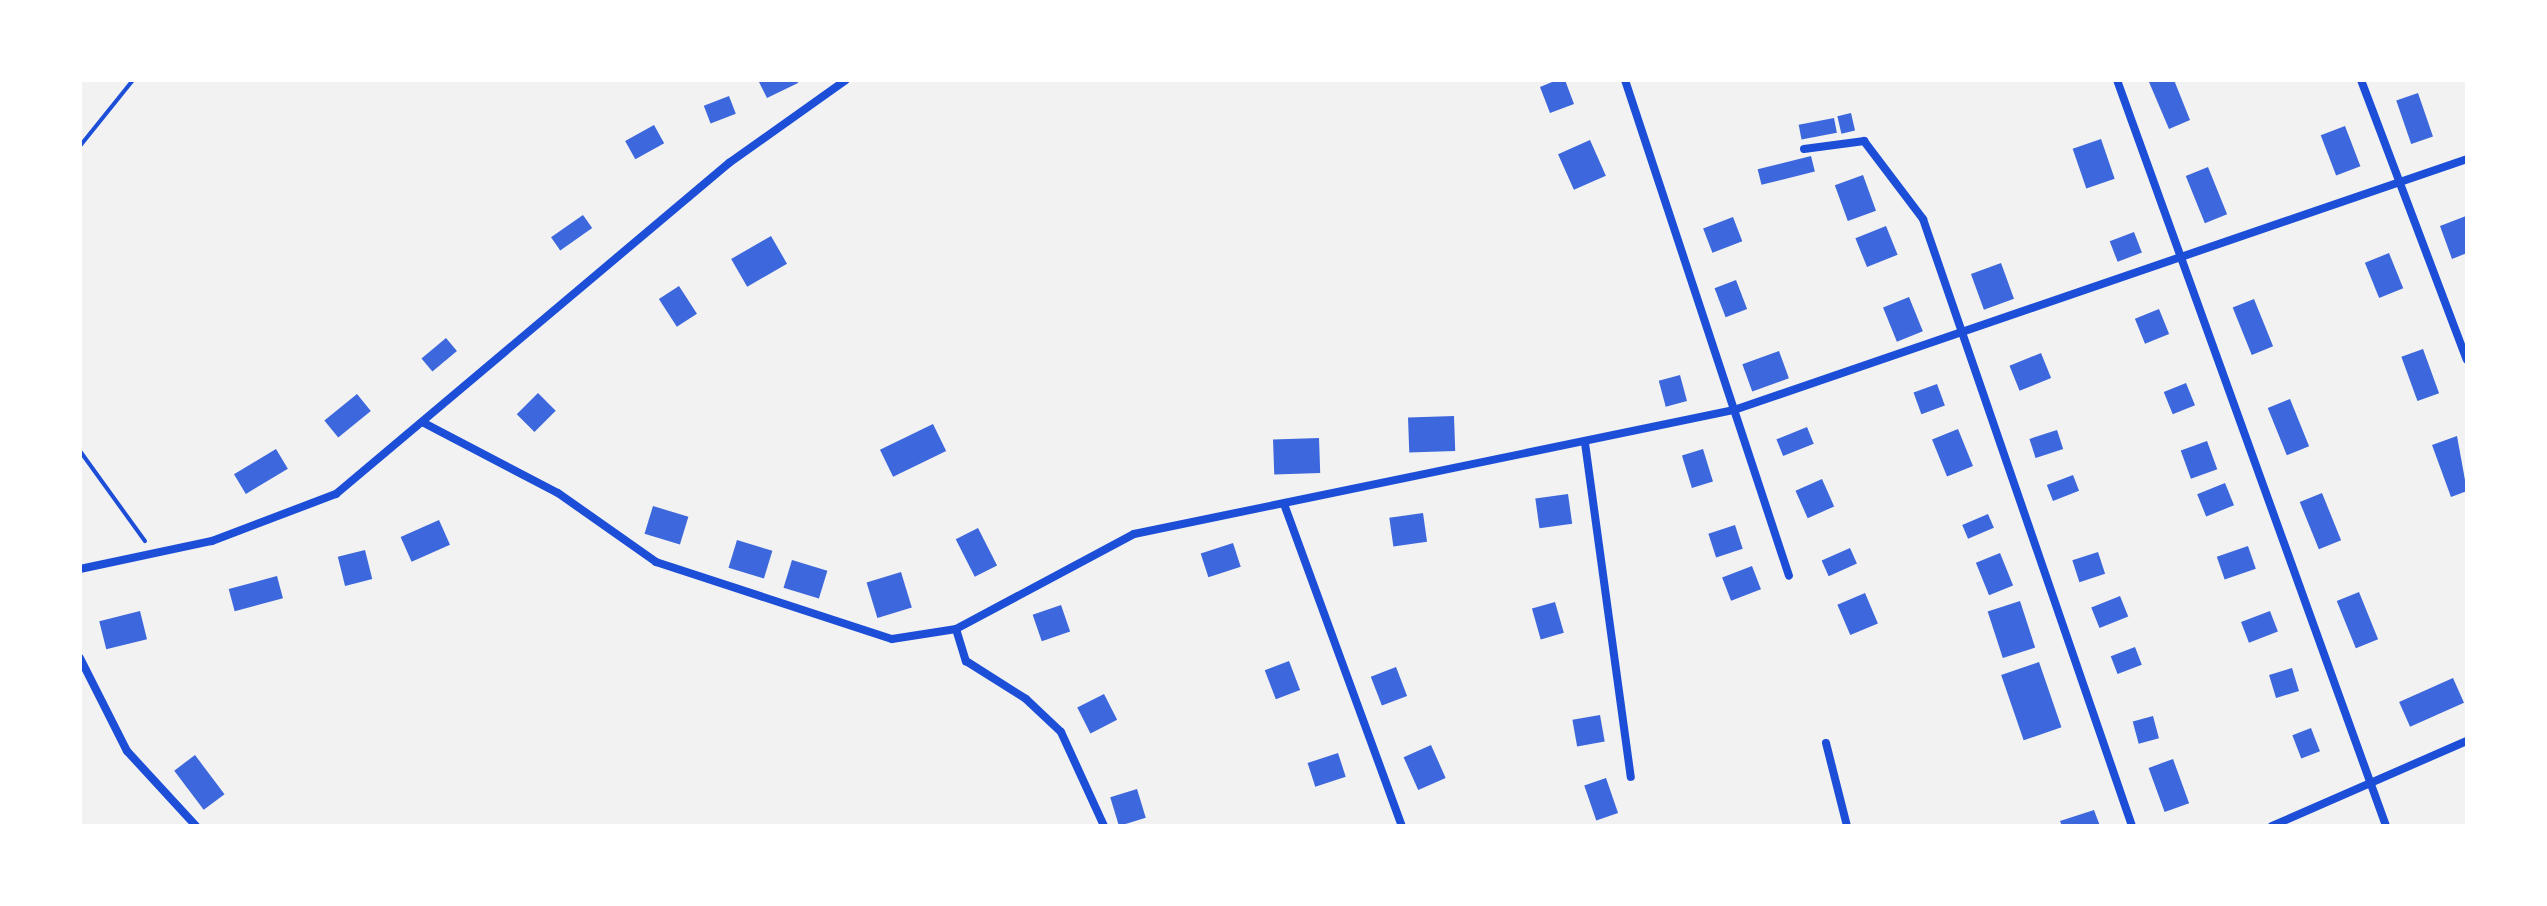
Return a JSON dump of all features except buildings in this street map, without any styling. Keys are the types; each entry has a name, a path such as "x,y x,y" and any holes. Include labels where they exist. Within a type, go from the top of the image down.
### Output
{"street":[{"path":"80,569 212,541 336,494 729,163 846,80"},
{"path":"1625,80 1789,576"},
{"path":"2117,80 2179,263 2386,826"},
{"path":"2361,80 2467,360"},
{"path":"1804,149 1864,141 1923,219 2132,826"},
{"path":"424,423 558,493 656,562 892,639 956,629 1134,534 1734,410 2179,263 2467,159"},
{"path":"1585,443 1631,777"},
{"path":"1284,504 1402,826"},
{"path":"956,629 966,661 1026,699 1061,732 1104,826"},
{"path":"80,658 127,751 196,826"},
{"path":"2272,826 2467,741"},
{"path":"1826,743 1847,826"}],"path":[{"path":"80,146 133,80"},
{"path":"80,451 153,553"}]}
